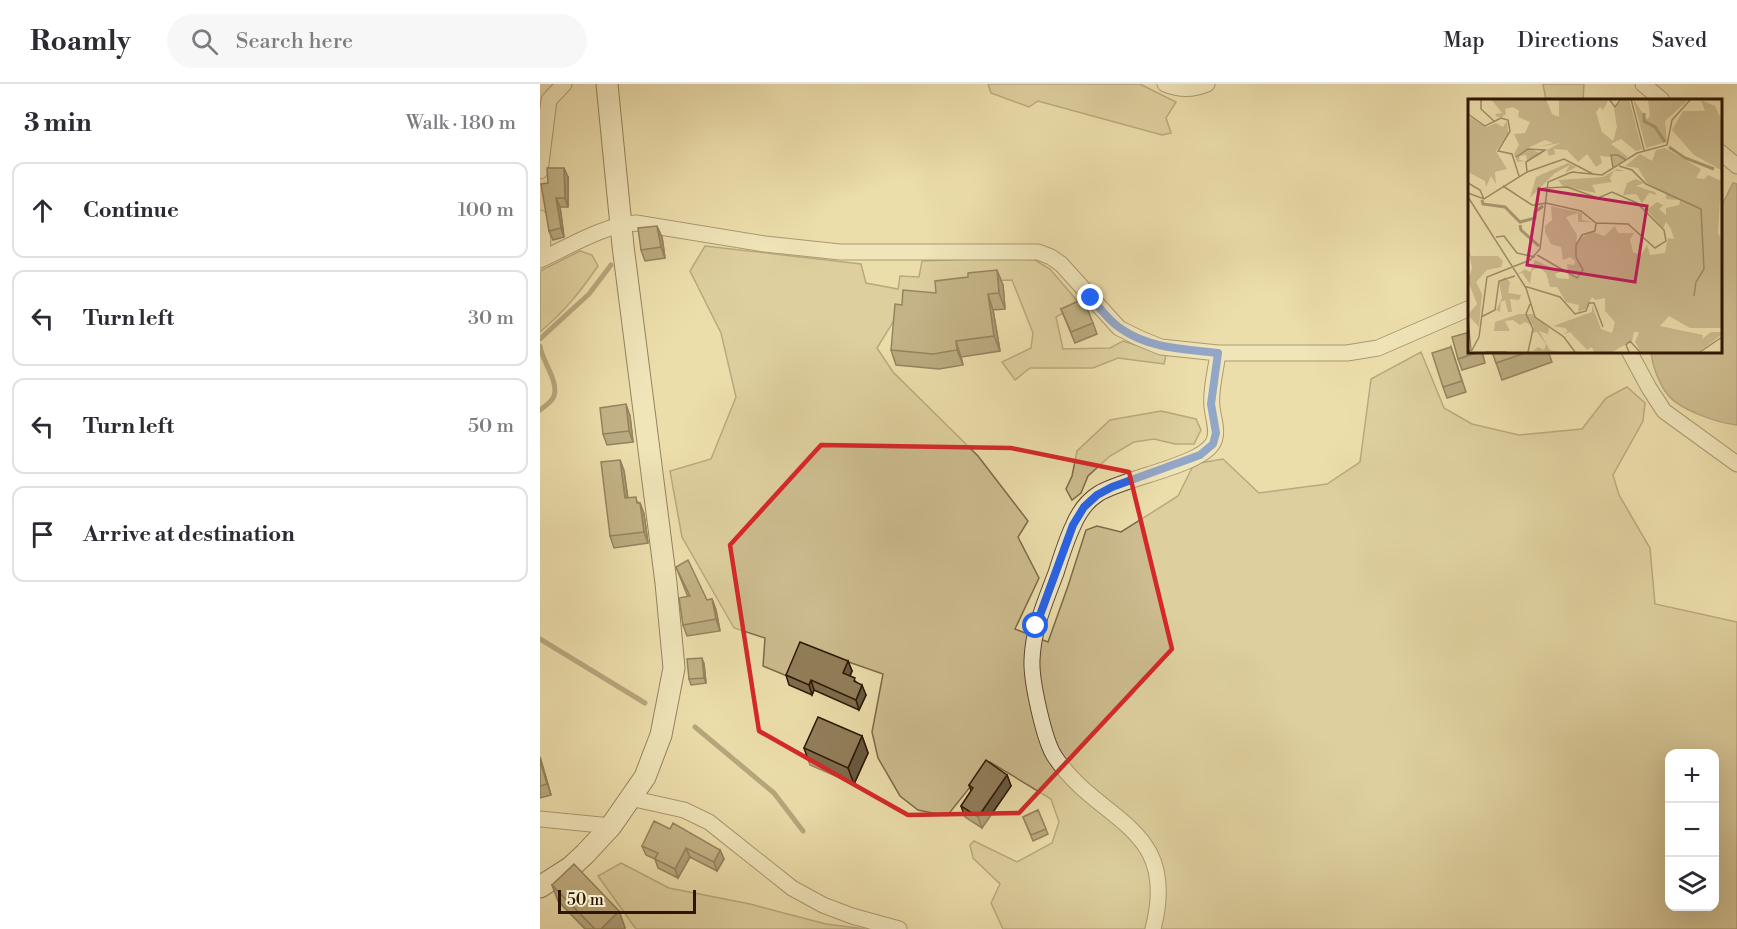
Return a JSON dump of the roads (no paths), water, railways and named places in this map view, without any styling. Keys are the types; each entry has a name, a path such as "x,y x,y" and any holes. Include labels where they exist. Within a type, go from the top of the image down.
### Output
{"street":[{"path":"540,171 549,100 564,84"},
{"path":"540,887 571,867 610,826 645,777 661,735 674,668 673,642 621,224 607,84"},
{"path":"1165,84 1180,89 1197,88 1207,84"},
{"path":"1643,84 1661,99"},
{"path":"1722,154 1737,166"},
{"path":"540,218 543,234 541,260 608,228 636,223 765,244 840,252 1038,252 1051,256 1061,264 1119,328 1161,346 1218,353 1347,353 1378,348 1468,309"},
{"path":"1630,352 1664,411 1737,464"},
{"path":"1153,929 1159,888 1154,861 1140,836 1079,786 1054,756 1039,711 1032,662 1036,626 1073,525 1084,507 1097,495 1112,487 1200,455 1213,444 1216,433 1211,404 1218,353"},
{"path":"630,798 684,810 709,822 792,888 823,905 899,929"},
{"path":"540,819 610,826"}],"waterway":[{"path":"540,339 589,294 611,265"},
{"path":"540,346 555,390 552,400 540,410"},
{"path":"540,639 645,703"},
{"path":"695,727 774,793 803,831"}]}
